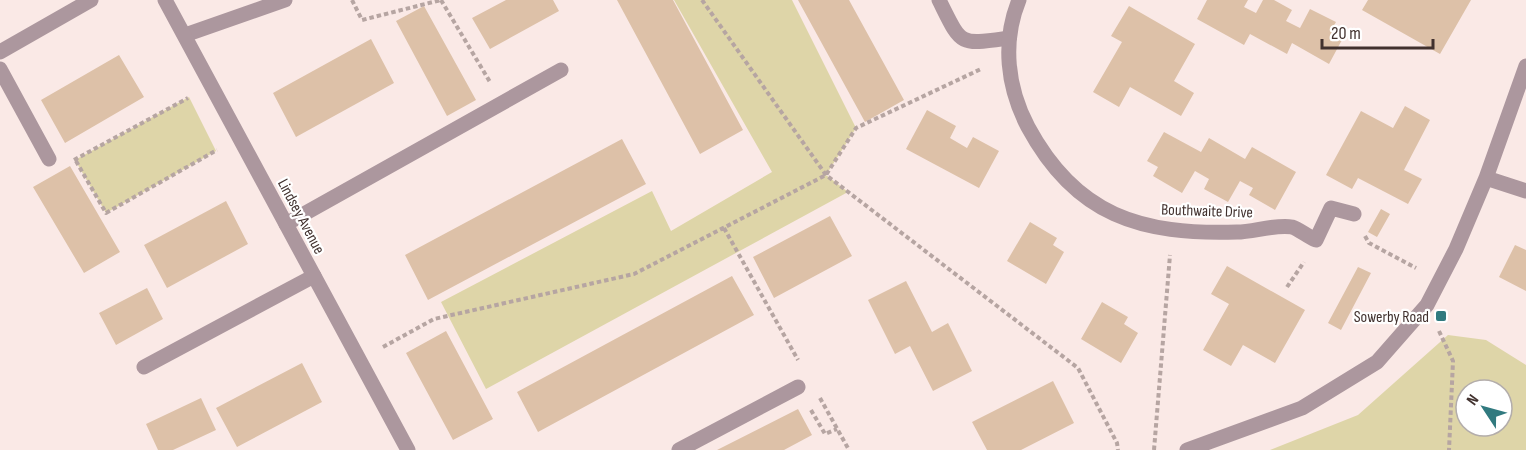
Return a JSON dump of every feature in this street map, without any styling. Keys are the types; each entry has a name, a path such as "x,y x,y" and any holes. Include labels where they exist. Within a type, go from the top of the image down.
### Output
{"street":[{"path":"0,52 91,0"},
{"name":"Lindsey Avenue","path":"165,0 408,450"},
{"path":"185,35 285,0"},
{"path":"939,0 957,36 970,43 1009,38"},
{"name":"Bouthwaite Drive","path":"1019,0 1011,19 1008,62 1017,106 1038,145 1066,180 1094,205 1131,222 1172,230 1238,232 1291,227 1316,240 1331,208 1354,214"},
{"path":"1187,450 1302,408 1377,362 1427,305 1456,249 1486,178 1526,66"},
{"path":"0,69 49,159"},
{"path":"286,224 561,70"},
{"path":"1486,178 1526,191"},
{"path":"144,367 314,276"},
{"path":"679,450 798,387"}],"path":[{"path":"352,0 362,20 441,0 503,102"},
{"path":"702,0 826,175 1078,368 1117,442 1118,450"},
{"path":"360,361 434,318 634,274 826,175 856,128 989,66 1008,62"},
{"path":"49,159 75,160 211,85"},
{"path":"75,160 106,213 239,137"},
{"path":"723,228 803,369"},
{"path":"1154,450 1172,230"},
{"path":"1369,243 1415,267 1427,305 1453,361 1449,450"},
{"path":"1287,286 1301,267"},
{"path":"798,387 825,434 837,429"},
{"path":"814,388 849,450"}],"shaded area":[{"path":"674,0 792,0 856,128 826,175 848,192 486,389 441,302 652,191 671,231 772,172"},
{"path":"189,97 216,151 106,213 75,160"},
{"path":"1448,335 1486,340 1526,365 1526,450 1270,450 1358,415"}],"building":[{"path":"506,0 553,0 559,11 490,49 472,18"},
{"path":"617,0 673,0 743,130 700,154"},
{"path":"798,0 849,0 904,100 865,122"},
{"path":"1207,0 1248,0 1244,7 1256,13 1263,0 1274,0 1292,10 1286,21 1300,28 1310,9 1336,22 1331,31 1343,38 1329,64 1292,43 1287,54 1250,34 1244,45 1197,19"},
{"path":"1368,0 1471,0 1440,54 1362,10"},
{"path":"424,6 476,100 447,116 396,21"},
{"path":"1129,6 1195,44 1174,81 1194,93 1181,116 1130,87 1119,107 1093,92 1122,42 1111,36"},
{"path":"371,39 394,83 296,137 273,93"},
{"path":"119,55 144,97 65,143 41,100"},
{"path":"1405,106 1430,120 1404,170 1422,179 1408,204 1358,178 1352,189 1326,175 1361,111 1393,128"},
{"path":"927,110 956,126 950,138 967,148 973,137 999,151 979,188 906,149"},
{"path":"1164,132 1201,152 1209,138 1245,159 1252,147 1296,172 1275,210 1249,195 1253,188 1240,181 1228,202 1204,189 1209,179 1195,171 1182,193 1153,176 1158,167 1147,161"},
{"path":"622,139 646,184 428,300 405,255"},
{"path":"70,166 120,252 84,273 33,187"},
{"path":"226,201 248,244 167,288 144,245"},
{"path":"1381,209 1390,214 1377,237 1368,232"},
{"path":"830,216 852,256 774,298 753,257"},
{"path":"1030,222 1057,238 1053,245 1064,252 1046,284 1007,261"},
{"path":"1515,245 1526,250 1526,291 1499,277"},
{"path":"1227,266 1305,310 1275,363 1243,345 1231,366 1203,350 1229,304 1211,294"},
{"path":"1358,267 1371,273 1341,330 1328,323"},
{"path":"732,276 754,315 538,432 517,392"},
{"path":"906,281 932,332 948,323 972,371 933,391 910,346 895,354 868,300"},
{"path":"147,288 163,319 116,345 99,313"},
{"path":"1102,302 1128,317 1124,324 1138,333 1121,363 1081,339"},
{"path":"446,331 493,419 453,440 406,353"},
{"path":"302,363 322,402 237,447 216,408"},
{"path":"1053,381 1074,423 1021,450 987,450 972,422"},
{"path":"201,398 216,430 173,450 158,450 146,424"},
{"path":"798,409 812,435 784,450 717,450"}],"place":[{"name":"Sowerby Road","path":"1441,316"}]}
